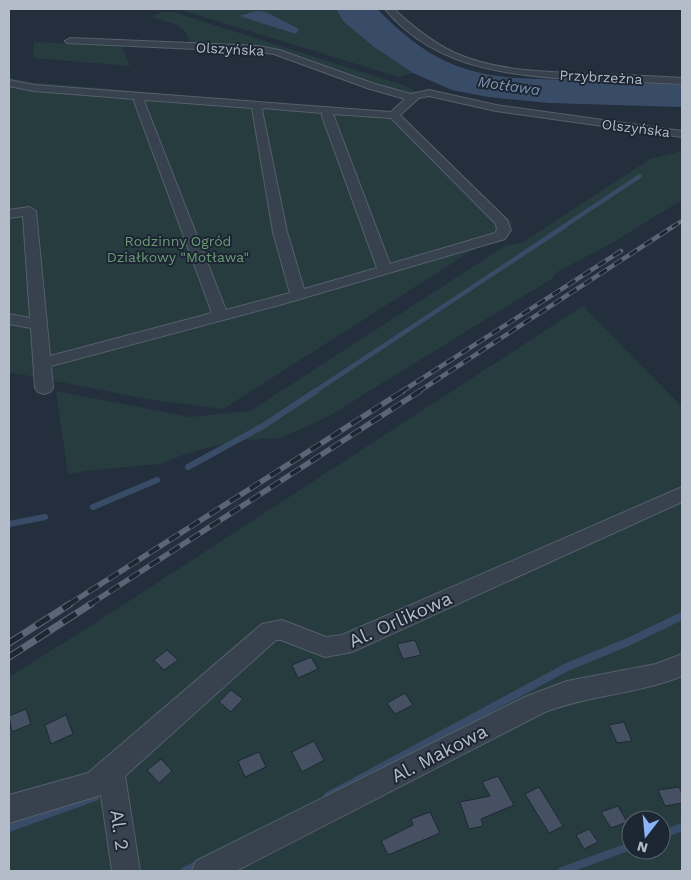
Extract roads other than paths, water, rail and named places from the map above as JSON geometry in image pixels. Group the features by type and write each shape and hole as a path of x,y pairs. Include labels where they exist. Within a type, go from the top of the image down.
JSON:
{"street":[{"name":"Przybrzeżna","path":"389,9 400,21 443,51 468,62 490,68 520,73 682,80"},
{"name":"Olszyńska","path":"70,41 268,51 295,58 371,86 413,98"},
{"path":"9,83 34,88 395,114 502,223 504,230 500,236 484,242 42,364"},
{"name":"Olszyńska","path":"395,114 416,95 429,93 496,108 682,134"},
{"path":"262,104 256,109 280,232 298,294"},
{"path":"329,109 327,116 385,270"},
{"path":"9,214 30,211 44,388"},
{"path":"9,319 38,324"},
{"name":"Al. Orlikowa","path":"112,780 270,631 282,630 325,647 344,645 682,494"},
{"name":"Al. Makowa","path":"206,871 536,704 567,692 657,675 682,665"},
{"name":"Al. 2","path":"112,780 126,871"}],"lane":[{"path":"143,96 139,101 221,316"},
{"path":"9,809 112,780"}],"water":[{"name":"Motława","path":"336,9 377,9 408,38 439,58 456,66 516,78 682,85 682,107 550,103 488,97 452,90 413,73 374,47 344,22"},
{"path":"257,11 266,12 299,29 296,34 239,16"}],"waterway":[{"path":"563,227 640,176"},
{"path":"314,392 565,226"},
{"path":"188,467 263,426 316,391"},
{"path":"93,507 157,480"},
{"path":"9,524 45,517"},
{"path":"328,796 567,667 628,642 682,616"},
{"path":"9,828 95,797"},
{"path":"671,831 682,827"},
{"path":"562,871 621,850"},
{"path":"185,871 200,863"}],"railway":[{"path":"672,227 682,221"},
{"path":"418,392 674,226"},
{"path":"401,392 621,251"},
{"path":"68,605 403,391"},
{"path":"89,605 420,391"},
{"path":"9,643 70,604"},
{"path":"9,657 91,604"}],"park label":[{"name":"Rodzinny Ogród Działkowy \"Motława\"","path":"178,250"}]}
